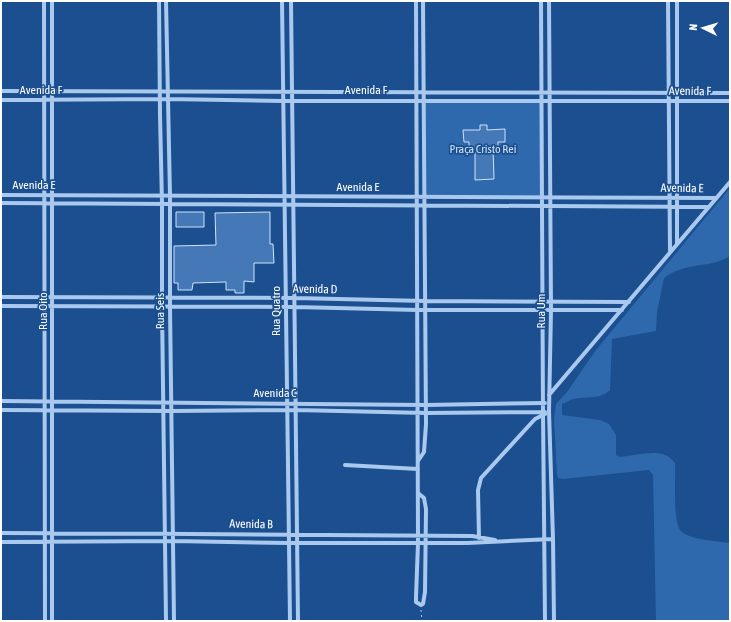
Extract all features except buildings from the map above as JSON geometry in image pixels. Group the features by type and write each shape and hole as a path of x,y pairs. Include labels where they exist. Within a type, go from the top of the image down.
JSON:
{"street":[{"name":"Rua Oito","path":"44,1 45,621"},
{"name":"Rua Oito","path":"52,1 52,621"},
{"name":"Rua Seis","path":"159,1 166,621"},
{"name":"Rua Seis","path":"166,1 170,196 174,621"},
{"name":"Rua Quatro","path":"282,1 290,621"},
{"name":"Rua Quatro","path":"291,1 298,621"},
{"path":"416,1 418,300 418,310 418,405 418,412 418,461 418,469 418,493 418,543 416,602 421,605 423,604 425,592 426,535 425,502 422,496 418,493"},
{"path":"418,461 422,456 425,447 426,413 423,1"},
{"name":"Rua Um","path":"541,1 545,621"},
{"name":"Rua Um","path":"548,1 551,301 549,413 554,539 554,621"},
{"path":"668,1 670,252"},
{"path":"677,1 677,243"},
{"path":"282,15 291,15"},
{"name":"Avenida F","path":"1,91 730,94"},
{"name":"Avenida F","path":"1,100 168,99 283,101 424,100 730,102"},
{"path":"543,397 549,395 730,182"},
{"name":"Avenida E","path":"1,195 716,198"},
{"path":"483,197 483,205"},
{"path":"580,198 580,206"},
{"name":"Avenida E","path":"1,203 709,207"},
{"name":"Avenida D","path":"1,297 295,298 425,301 629,302"},
{"name":"Avenida D","path":"1,306 295,307 418,310 622,310"},
{"name":"Avenida C","path":"1,401 418,405 549,403"},
{"path":"248,403 249,411"},
{"name":"Avenida C","path":"1,410 171,412 296,410 426,413 549,413"},
{"path":"479,542 478,490 481,478 535,419 543,413"},
{"path":"345,465 418,469"},
{"name":"Avenida B","path":"1,533 426,535 479,537 499,541"},
{"path":"245,542 246,534"},
{"name":"Avenida B","path":"1,542 173,541 426,543 554,539"}],"path":[{"path":"421,605 422,621"}],"green space":[{"name":"Praça Cristo Rei","path":"424,100 542,101 542,197 424,197"},
{"path":"730,188 730,256 714,263 681,269 664,278 657,312 656,331 612,339 610,390 602,395 573,399 562,404 562,415 600,420 609,424 616,435 616,455 620,457 655,453 669,457 675,463 675,500 679,528 686,535 692,537 730,543 730,621 656,621 653,475 649,470 563,479 558,478 554,420 556,404 567,392 596,350"}]}
